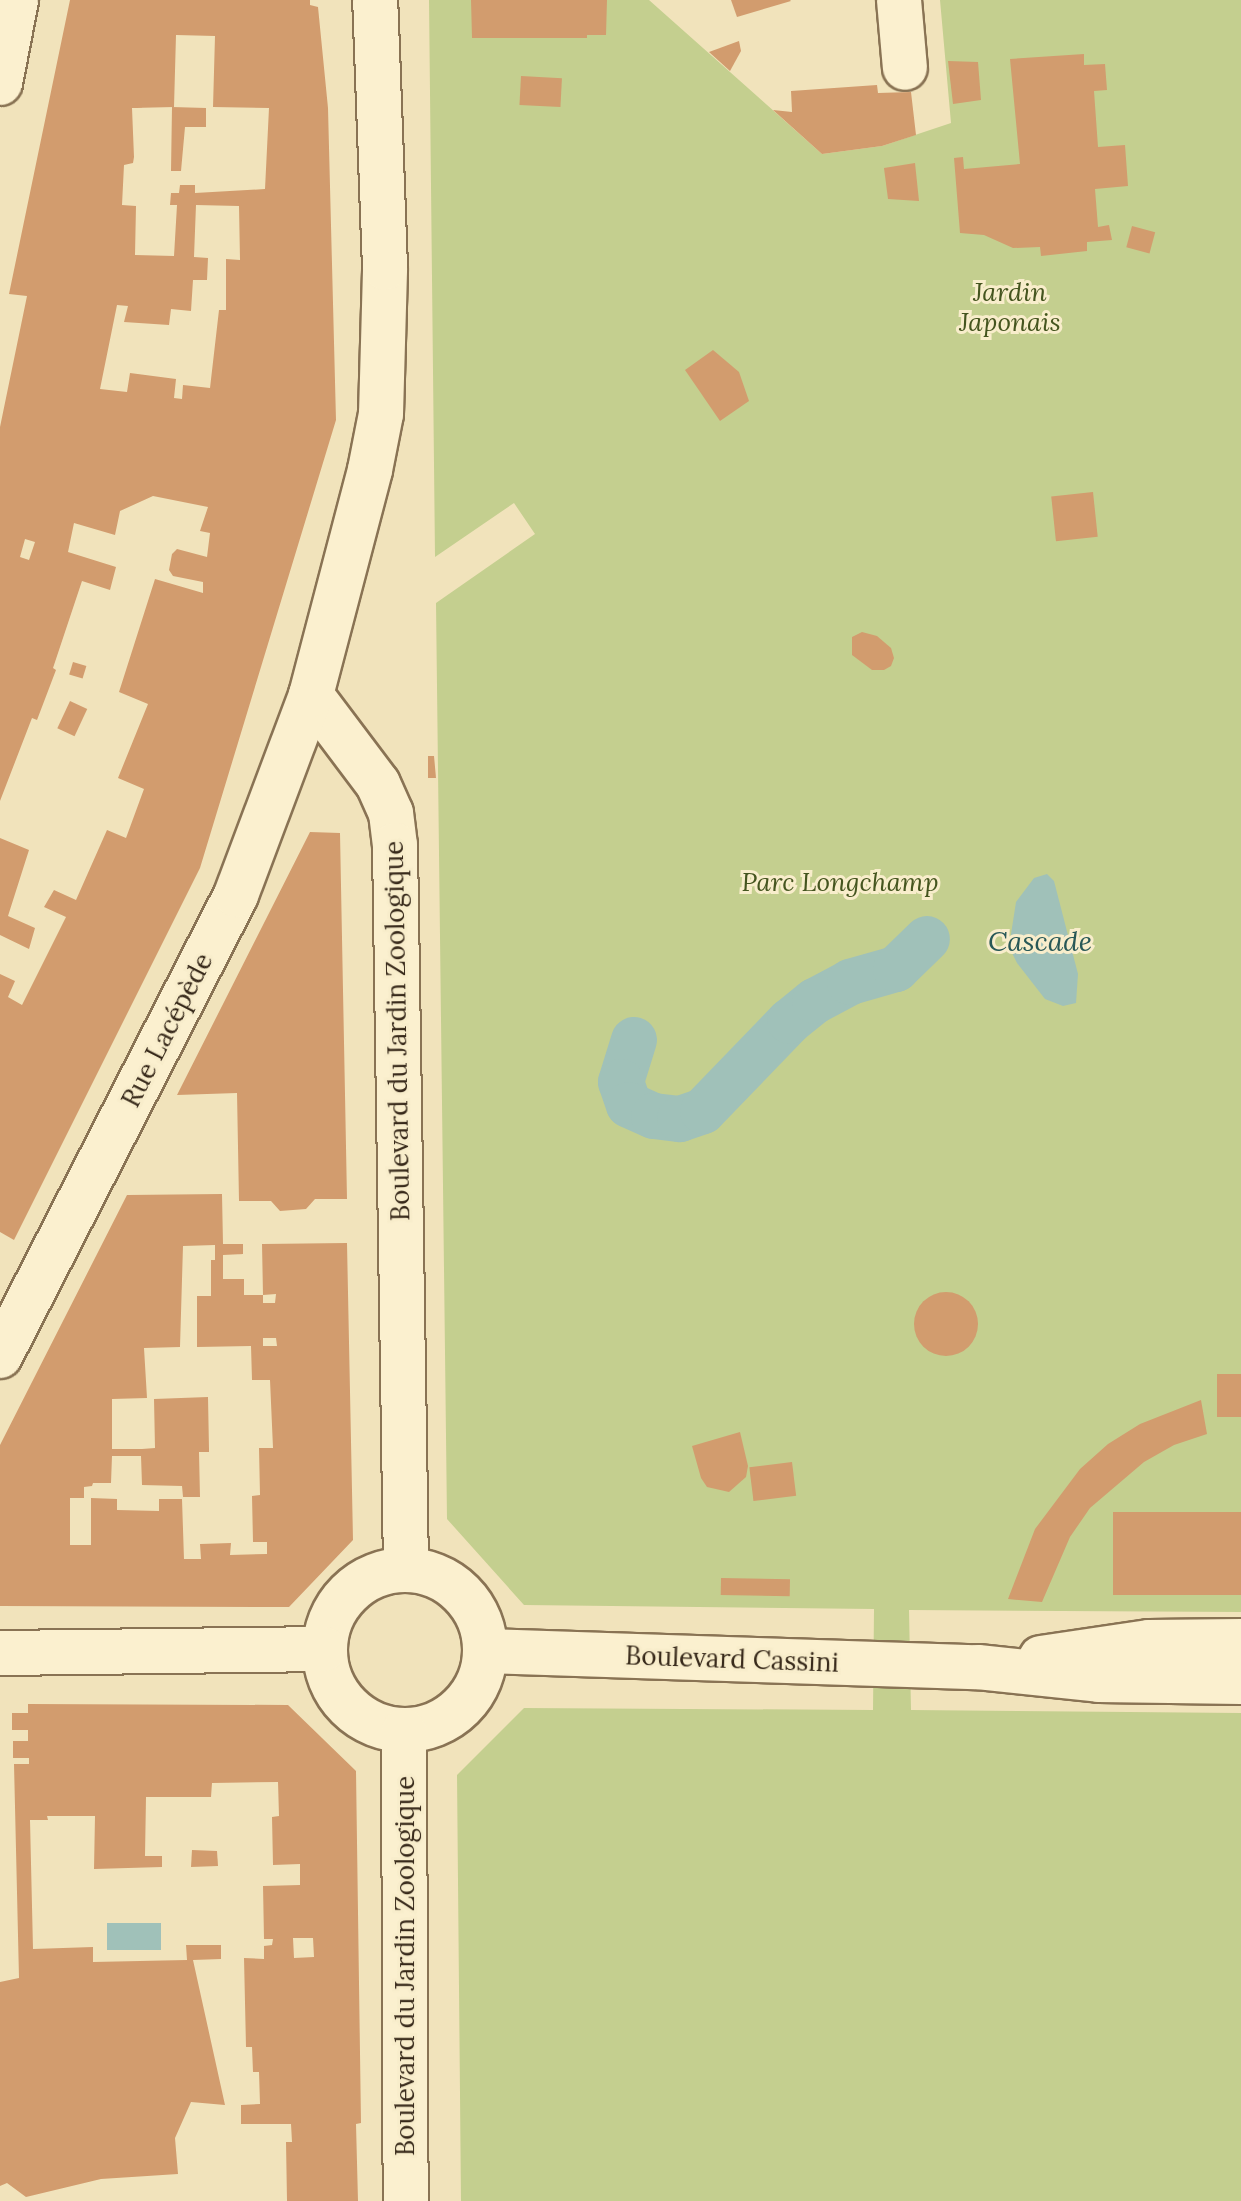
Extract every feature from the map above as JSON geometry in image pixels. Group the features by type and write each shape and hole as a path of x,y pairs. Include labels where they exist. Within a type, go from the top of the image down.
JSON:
{"street":[{"path":"0,83 16,0"},
{"path":"311,695 370,470 381,414 385,268 375,0"},
{"path":"899,0 905,68"},
{"name":"Rue Lacépède","path":"0,1356 236,895 311,695"},
{"name":"Boulevard du Jardin Zoologique","path":"311,695 378,784 391,813 395,845 406,1569"},
{"path":"406,1569 431,1573 454,1585 471,1603 483,1625 486,1651 482,1676 470,1698 453,1716 430,1727 404,1731 380,1727 357,1715 339,1697 328,1674 324,1649 328,1624 340,1602 358,1584 381,1573 406,1569"},
{"name":"Boulevard Cassini","path":"978,1667 1149,1642 1241,1641"},
{"path":"0,1653 324,1649"},
{"name":"Boulevard Cassini","path":"486,1651 978,1667 1099,1680 1241,1682"},
{"name":"Boulevard du Jardin Zoologique","path":"404,1731 406,2201"}],"green space":[{"name":"Parc Longchamp","path":"429,0 649,0 822,154 882,146 951,123 940,0 1241,0 1241,1612 909,1610 911,1710 1241,1713 1241,2201 461,2201 457,1775 524,1708 873,1710 874,1609 524,1605 447,1519 436,603 535,534 514,503 435,557"}],"water":[{"name":"Cascade","path":"1047,874 1054,881 1078,974 1076,1003 1063,1006 1045,999 1017,963 1009,947 1016,902 1034,878"},
{"path":"107,1923 161,1923 161,1950 107,1950"}],"building":[{"path":"70,0 310,0 310,5 318,7 328,108 336,420 200,868 14,1240 0,1232 0,974 15,981 8,997 22,1005 66,917 44,907 54,890 76,900 107,830 126,838 144,789 118,778 148,704 119,692 155,579 203,593 203,582 173,576 169,570 172,554 177,549 207,557 210,533 200,531 208,507 153,496 120,511 115,535 74,523 68,552 116,567 110,590 82,581 53,668 56,670 37,720 32,718 0,801 0,427 27,296 9,294","holes":["176,35 215,36 213,107 269,108 265,189 195,193 195,185 180,185 179,193 171,193 170,205 177,205 174,256 135,255 136,206 122,205 124,165 133,163 134,157 132,108 174,107","196,205 239,206 240,260 226,259 226,310 219,310 210,388 183,385 182,399 174,398 176,379 130,373 127,392 100,389 117,305 128,306 124,322 169,325 171,309 191,311 193,280 207,280 208,258 194,257","25,539 35,542 29,560 20,557"]},
{"path":"471,0 607,0 606,35 587,35 587,38 472,38"},
{"path":"731,0 790,0 791,1 737,17"},
{"path":"739,41 741,51 730,71 709,52"},
{"path":"1084,54 1084,65 1105,64 1107,90 1094,91 1098,147 1125,145 1128,186 1095,189 1098,227 1109,225 1112,240 1087,242 1087,251 1041,256 1040,247 1013,248 984,235 960,233 954,158 963,157 964,169 1020,164 1010,59"},
{"path":"948,61 978,62 981,100 953,104"},
{"path":"521,76 562,78 560,107 519,105"},
{"path":"877,85 878,93 911,92 916,135 882,146 822,154 773,110 792,112 791,91"},
{"path":"172,107 206,108 206,127 185,127 181,171 171,171"},
{"path":"915,163 919,201 888,199 884,168"},
{"path":"1132,226 1155,232 1149,253 1126,247"},
{"path":"713,350 739,372 749,401 720,421 685,370"},
{"path":"1093,492 1098,537 1056,541 1051,496"},
{"path":"862,632 877,636 891,648 894,658 891,666 884,670 872,670 852,655 852,637"},
{"path":"73,662 86,666 83,679 69,674"},
{"path":"70,701 87,709 75,736 57,728"},
{"path":"428,756 434,756 436,778 428,778"},
{"path":"310,832 340,833 347,1199 315,1199 306,1209 280,1211 271,1201 239,1201 237,1093 177,1095"},
{"path":"0,838 29,850 8,916 35,928 29,949 0,935"},
{"path":"222,1194 223,1244 243,1244 243,1254 223,1255 223,1279 244,1279 244,1295 263,1295 262,1244 347,1243 353,1540 289,1607 0,1606 0,1445 127,1195","holes":["215,1245 215,1260 211,1260 211,1296 197,1296 197,1347 251,1346 252,1380 270,1380 273,1448 259,1448 260,1495 252,1496 253,1542 267,1542 267,1554 230,1555 231,1543 200,1544 201,1559 184,1559 182,1499 159,1499 159,1511 117,1510 117,1499 91,1498 91,1545 70,1545 70,1498 84,1498 84,1487 93,1483 111,1483 112,1456 141,1456 142,1485 182,1486 183,1497 200,1497 199,1452 209,1452 208,1397 154,1399 155,1448 142,1449 112,1449 112,1399 147,1398 144,1348 180,1347 183,1246","276,1294 275,1303 263,1303 263,1295","263,1338 276,1338 277,1346 263,1346"]},
{"path":"940,1292 952,1292 969,1301 976,1312 976,1336 969,1347 952,1356 940,1356 928,1351 919,1342 914,1330 914,1318 919,1306 928,1297"},
{"path":"1217,1374 1241,1374 1241,1417 1217,1417"},
{"path":"1201,1400 1207,1434 1174,1445 1144,1462 1090,1508 1070,1537 1042,1602 1008,1599 1035,1529 1080,1469 1108,1444 1140,1424"},
{"path":"740,1432 748,1466 746,1477 729,1492 707,1487 701,1478 692,1446"},
{"path":"792,1462 796,1496 753,1501 749,1467"},
{"path":"1113,1512 1241,1512 1241,1595 1113,1595"},
{"path":"721,1578 790,1579 790,1596 721,1595"},
{"path":"28,1704 288,1705 356,1771 361,2123 356,2124 358,2201 287,2201 286,2142 292,2142 291,2124 241,2124 241,2105 260,2104 259,2072 253,2072 252,2047 246,2047 244,1958 264,1959 264,1946 272,1945 273,1939 264,1939 263,1886 300,1885 300,1864 273,1865 272,1817 279,1816 278,1782 212,1783 211,1797 146,1797 145,1856 162,1856 162,1867 94,1869 95,1816 47,1816 48,1820 30,1820 33,1949 93,1947 93,1962 187,1960 186,1945 221,1945 221,1959 193,1960 225,2105 191,2102 175,2138 178,2174 101,2179 26,2197 7,2183 0,2186 0,1982 19,1978 14,1764 29,1764 29,1758 13,1758 13,1741 28,1741 28,1730 12,1730 12,1713 28,1713","holes":["293,1938 313,1938 314,1957 294,1958"]},
{"path":"192,1850 217,1851 218,1866 191,1867"}],"waterway":[{"path":"634,1040 621,1082 629,1105 654,1116 680,1119 703,1111 790,1021 815,1001 850,982 896,969 927,939"}],"park label":[{"name":"Jardin Japonais","path":"1010,307"}]}
